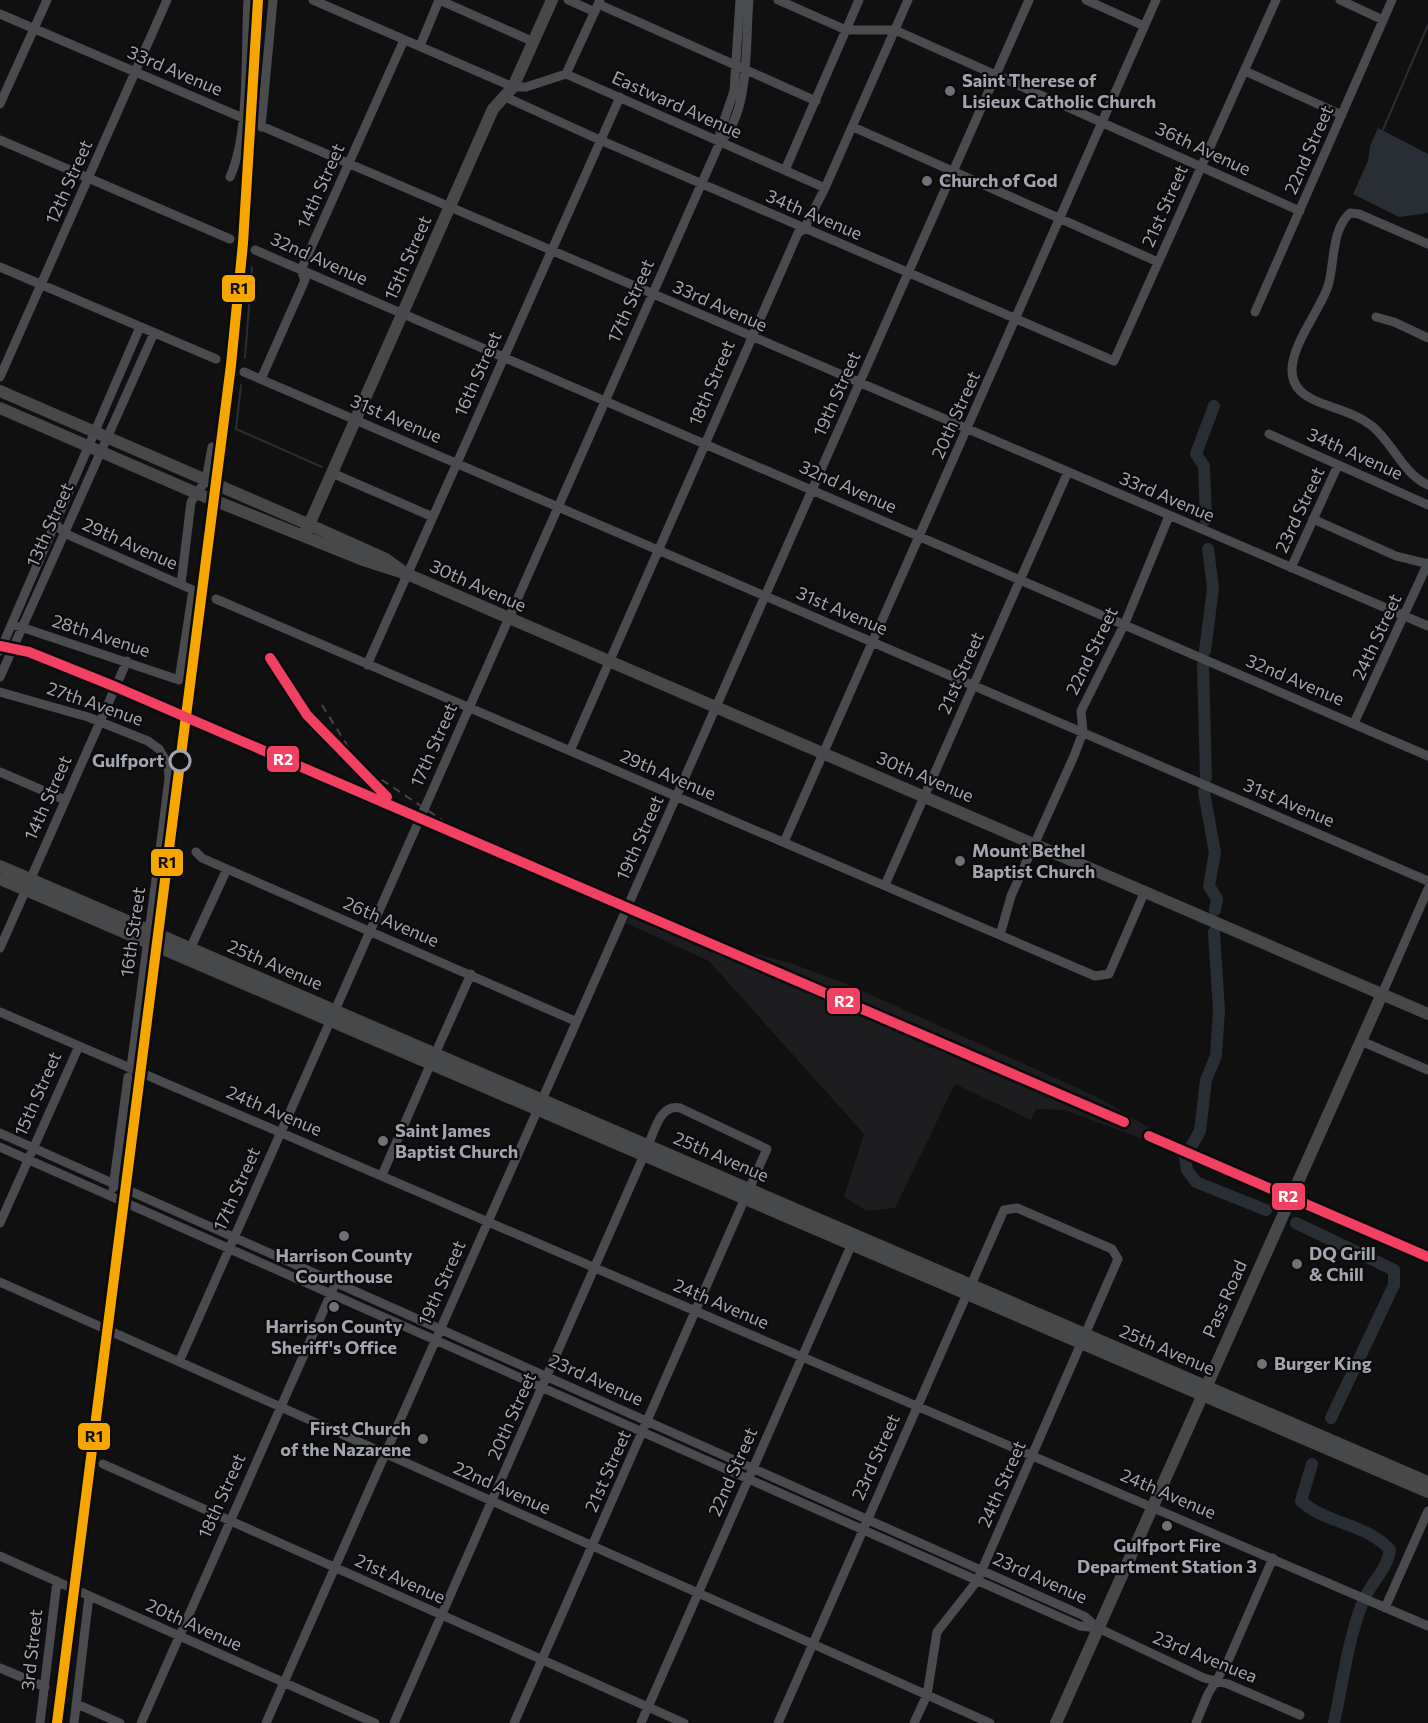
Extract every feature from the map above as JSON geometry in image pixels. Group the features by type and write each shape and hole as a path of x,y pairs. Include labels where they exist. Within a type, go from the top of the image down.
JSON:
{"main road":[{"name":"15th Street","path":"307,530 493,109 513,87 552,0"},
{"name":"30th Avenue","path":"0,391 206,480 307,530"},
{"name":"30th Avenue","path":"0,408 196,493 307,530 386,560 407,574 508,619 1428,1014"},
{"name":"25th Avenue","path":"0,866 28,885 969,1289 1428,1492"},
{"name":"25th Avenue","path":"0,879 28,885"},
{"name":"25th Avenue","path":"149,937 190,949 333,1015"},
{"name":"Pass Road","path":"1056,1723 1382,994"},
{"name":"25th Avenue","path":"1204,1391 1428,1482"}],"street":[{"path":"0,104 47,0"},
{"name":"12th Street","path":"0,377 167,0"},
{"path":"230,177 236,164 242,118 248,0"},
{"path":"261,127 273,0"},
{"path":"314,0 513,87 526,87 566,74 598,5"},
{"path":"420,46 439,0 534,42"},
{"path":"568,0 598,5 816,101"},
{"path":"739,66 740,0"},
{"path":"739,66 749,0"},
{"path":"778,0 846,30 895,30"},
{"path":"785,170 859,0"},
{"name":"18th Street","path":"570,751 750,338 798,233 804,229 825,188 908,0"},
{"name":"19th Street","path":"266,1723 1029,0"},
{"path":"1086,0 1144,26"},
{"name":"20th Street","path":"784,842 1156,0"},
{"name":"21st Street","path":"1114,361 1276,0"},
{"path":"1340,0 1383,20"},
{"name":"22nd Street","path":"1255,312 1392,0"},
{"name":"33rd Avenue","path":"0,14 1067,474 1428,626"},
{"name":"36th Avenue","path":"895,30 1300,211"},
{"name":"14th Street","path":"261,379 305,280 301,270 404,40"},
{"name":"17th Street","path":"179,1362 556,507 720,142 728,135 741,103 739,66"},
{"path":"1245,71 1342,115"},
{"name":"Eastward Avenue","path":"566,74 825,188"},
{"name":"34th Avenue","path":"503,96 600,141 1114,361"},
{"name":"16th Street","path":"367,665 620,98"},
{"path":"853,127 1158,262"},
{"path":"0,140 230,239"},
{"path":"1428,243 1359,214 1350,213 1345,218 1337,240 1323,298 1293,353 1292,376 1298,388 1309,398 1348,412 1374,427 1414,477 1428,485"},
{"name":"32nd Avenue","path":"255,249 920,537 1125,623 1428,756"},
{"path":"0,267 216,359"},
{"path":"1376,317 1394,322 1428,338"},
{"name":"13th Street","path":"0,677 17,626 57,524 140,327"},
{"name":"13th Street","path":"0,651 17,626 64,533 154,333"},
{"name":"31st Avenue","path":"244,372 1428,881"},
{"path":"117,381 130,387"},
{"name":"34th Avenue","path":"1269,434 1428,505"},
{"path":"181,584 191,502 206,480 212,447"},
{"name":"23rd Street","path":"1291,568 1338,465"},
{"path":"332,473 433,517"},
{"name":"21st Street","path":"885,885 1067,474"},
{"name":"22nd Street","path":"1000,935 1011,896 1083,732 1081,711 1125,623 1169,516"},
{"path":"1314,519 1396,556 1428,564"},
{"name":"29th Avenue","path":"57,524 64,533 193,590 179,680"},
{"name":"24th Street","path":"1354,723 1428,564"},
{"name":"29th Avenue","path":"216,599 1095,976 1109,974 1145,891"},
{"name":"28th Avenue","path":"17,626 179,680"},
{"path":"998,631 1008,636"},
{"name":"14th Street","path":"0,948 127,662"},
{"name":"27th Avenue","path":"0,692 100,721 155,744 168,764"},
{"name":"16th Street","path":"130,1067 169,778 168,764"},
{"path":"0,772 65,800"},
{"name":"26th Avenue","path":"196,852 202,858 575,1021"},
{"path":"190,949 227,869"},
{"name":"Pass Road","path":"1382,994 1428,889"},
{"path":"382,1176 471,974"},
{"name":"24th Avenue","path":"0,1012 916,1407 1152,1505 1428,1626"},
{"path":"1361,1041 1428,1070"},
{"name":"15th Street","path":"0,1223 79,1046"},
{"path":"112,1196 128,1077"},
{"name":"20th Street","path":"394,1723 663,1112 669,1108 680,1108"},
{"name":"21st Street","path":"514,1723 768,1149 680,1108"},
{"name":"23rd Avenue","path":"0,1133 982,1570 1084,1616 1098,1628"},
{"name":"23rd Avenue","path":"0,1147 977,1581 1080,1626 1098,1628"},
{"name":"23rd Street","path":"778,1723 1004,1210 1009,1207 1017,1208 1117,1254"},
{"name":"22nd Street","path":"641,1723 854,1240"},
{"name":"24th Street","path":"914,1723 927,1695 937,1632 977,1581 1118,1259 1117,1254"},
{"name":"22nd Avenue","path":"0,1282 990,1723"},
{"name":"18th Street","path":"141,1723 228,1521 336,1283"},
{"name":"21st Avenue","path":"103,1464 684,1723"},
{"path":"1382,1606 1428,1511"},
{"name":"20th Avenue","path":"0,1556 375,1723"},
{"path":"1196,1723 1215,1681 1228,1661 1273,1558"},
{"name":"3rd Street","path":"40,1723 57,1581"},
{"path":"74,1723 89,1596"},
{"name":"23rd Avenuea","path":"1098,1628 1215,1681 1228,1684 1300,1715"},
{"path":"0,1668 45,1687"},
{"path":"77,1704 120,1723"}],"shaded area":[{"path":"1378,128 1428,154 1428,213 1399,217 1353,194 1368,161 1370,146"},
{"path":"636,902 724,945 790,963 847,984 1095,1096 1160,1134 1156,1144 1065,1110 1036,1109 1031,1120 955,1084 895,1208 867,1211 844,1197 864,1134 709,961 626,923"}],"waterway":[{"path":"1382,132 1428,25"},
{"path":"245,358 252,267"},
{"path":"241,385 236,429 322,467"},
{"path":"1206,520 1204,466 1196,454 1214,406"},
{"path":"1205,651 1213,588 1208,549"},
{"path":"1203,665 1206,778"},
{"path":"1204,792 1215,853 1209,886 1217,899 1215,910"},
{"path":"1214,932 1219,1010 1216,1056 1206,1080 1200,1131 1185,1158 1187,1170 1196,1182 1266,1210"},
{"path":"1296,1223 1394,1270 1394,1285 1331,1418"},
{"path":"1312,1464 1301,1501 1322,1515 1359,1529 1381,1541 1390,1550 1385,1564 1365,1597 1357,1619 1334,1723"}],"railway":[{"path":"0,646 29,652 116,687 1124,1122"},
{"path":"270,658 307,715 379,791 390,799"},
{"path":"322,705 353,755"},
{"path":"370,772 445,822"},
{"path":"1149,1136 1428,1257"}],"transit line":[{"name":"R1","path":"57,1723 231,365 243,243 258,0"},
{"name":"R2","path":"0,646 29,652 116,687 1124,1122"},
{"name":"R2","path":"270,658 307,715 387,797"},
{"name":"R2","path":"1149,1136 1428,1257"}],"place":[{"name":"Saint Therese of Lisieux Catholic Church","path":"950,91"},
{"name":"Church of God","path":"927,181"},
{"name":"Gulfport","path":"180,761"},
{"name":"Mount Bethel Baptist Church","path":"960,861"},
{"name":"Saint James Baptist Church","path":"383,1141"},
{"name":"Harrison County Courthouse","path":"344,1236"},
{"name":"DQ Grill & Chill","path":"1297,1264"},
{"name":"Harrison County Sheriff's Office","path":"334,1307"},
{"name":"Burger King","path":"1262,1364"},
{"name":"First Church of the Nazarene","path":"423,1439"},
{"name":"Gulfport Fire Department Station 3","path":"1167,1526"}]}
